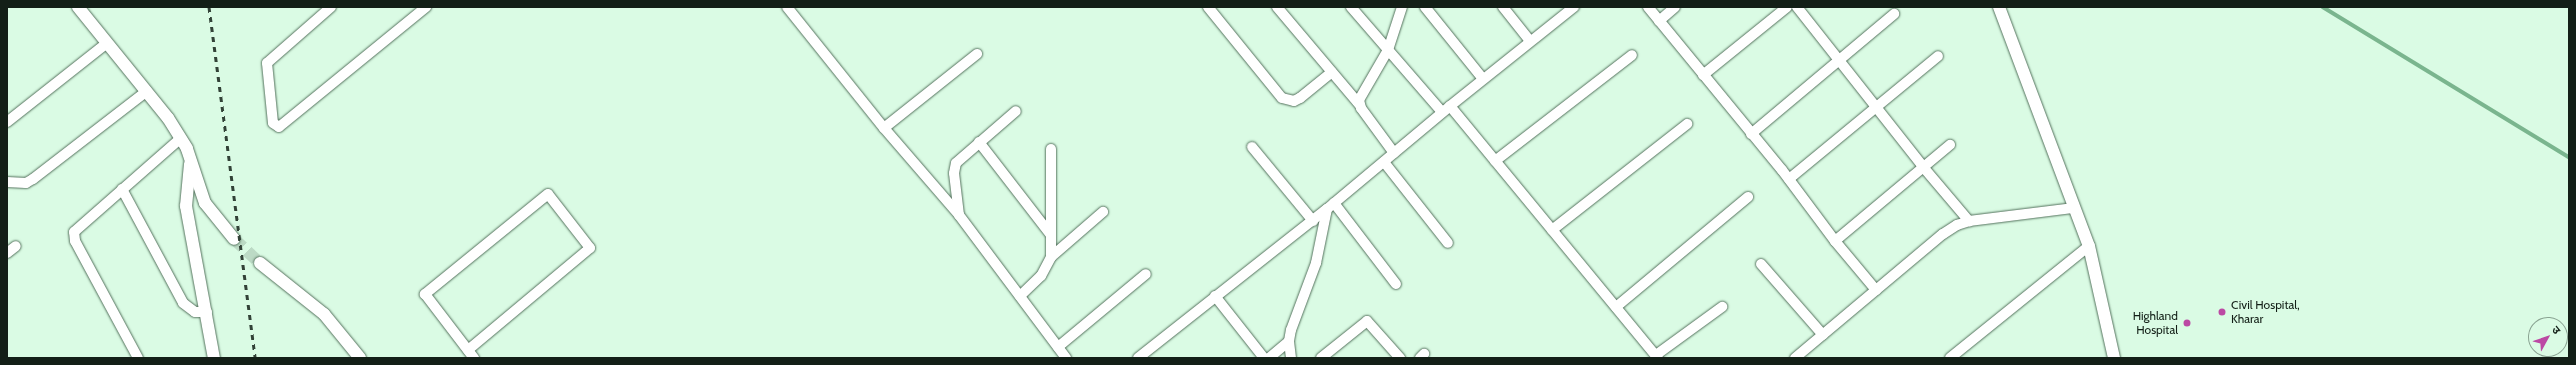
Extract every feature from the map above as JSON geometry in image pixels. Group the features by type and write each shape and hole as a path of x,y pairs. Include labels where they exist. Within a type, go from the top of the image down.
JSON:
{"street":[{"path":"78,7 146,91 181,138 205,203 234,239"},
{"path":"331,7 267,63 273,123 279,127 426,7"},
{"path":"787,7 884,128 959,215 1066,358"},
{"path":"1208,7 1282,98 1294,102 1332,72"},
{"path":"1277,7 1359,104 1394,153"},
{"path":"1351,7 1442,112"},
{"path":"1359,104 1360,96 1388,50 1402,7"},
{"path":"1425,7 1483,78"},
{"path":"1503,7 1530,41"},
{"path":"1138,358 1215,296 1313,221 1483,78 1574,7"},
{"path":"1648,7 1789,179 1835,241 1876,290"},
{"path":"1659,20 1675,7"},
{"path":"1703,75 1788,7"},
{"path":"1797,7 1841,60 1924,168 1969,221"},
{"path":"1999,7 2089,246 2110,356"},
{"path":"1751,134 1894,14"},
{"path":"7,122 108,43"},
{"path":"884,128 977,54"},
{"path":"1495,161 1632,55"},
{"path":"1789,179 1938,56"},
{"path":"7,182 26,183 33,179 146,91"},
{"path":"1450,106 1657,357 1722,307"},
{"path":"959,215 954,173 956,163 1016,111"},
{"path":"1552,230 1687,124"},
{"path":"138,358 74,237 76,228 181,138"},
{"path":"979,142 1050,234"},
{"path":"1835,241 1950,145"},
{"path":"1252,147 1313,221"},
{"path":"1051,149 1051,257"},
{"path":"190,160 186,206 207,312 214,358"},
{"path":"1384,162 1448,243"},
{"path":"122,190 183,303 195,312 207,312"},
{"path":"548,194 590,248 471,354 425,294 548,194"},
{"path":"1616,307 1748,197"},
{"path":"1331,206 1396,284"},
{"path":"1291,358 1289,341 1316,263 1331,206"},
{"path":"1795,358 1943,234 1969,221 2074,208"},
{"path":"1020,296 1041,276 1051,257 1103,212"},
{"path":"7,253 16,246"},
{"path":"1950,358 2089,246"},
{"path":"260,263 324,314 360,358"},
{"path":"1761,264 1823,335"},
{"path":"1058,347 1146,274"},
{"path":"1215,296 1264,358"},
{"path":"1321,358 1367,321 1400,358"},
{"path":"1268,358 1289,341"}],"waterway":[{"path":"2323,7 2569,157"}],"tunnel":[{"path":"234,239 260,263"}],"railway":[{"path":"209,7 255,358"}],"place":[{"name":"Civil Hospital, Kharar","path":"2222,312"},
{"name":"Highland Hospital","path":"2187,323"}]}
